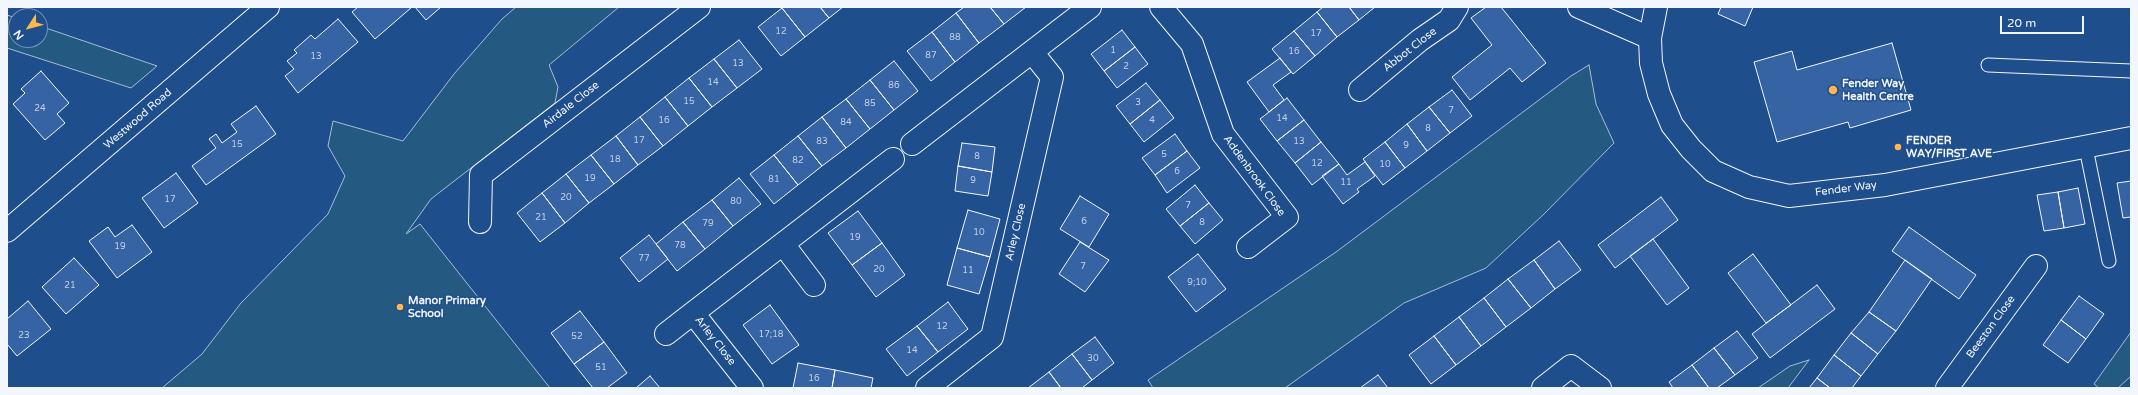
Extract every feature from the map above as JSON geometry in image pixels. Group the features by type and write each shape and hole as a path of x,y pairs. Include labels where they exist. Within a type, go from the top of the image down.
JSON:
{"street":[{"name":"Westwood Road","path":"7,231 268,7"},
{"name":"Airdale Close","path":"480,222 481,175 699,7"},
{"path":"912,144 1090,7"},
{"name":"Addenbrook Close","path":"1161,7 1192,44 1223,134 1287,217 1248,247"},
{"name":"Abbot Close","path":"1360,90 1420,40 1449,20 1457,7"},
{"path":"1579,7 1650,38"},
{"name":"Fender Way","path":"1656,7 1650,38 1651,63 1659,94 1672,125 1691,149 1713,171 1749,187 1789,196 1885,185 2086,148 2131,138"},
{"name":"Arley Close","path":"927,388 992,337 1052,77 1032,52"},
{"name":"Arley Close","path":"666,334 893,159"},
{"path":"783,244 814,285"},
{"name":"Beeston Close","path":"1946,388 2036,266"},
{"name":"Arley Close","path":"693,313 752,388"},
{"path":"1543,388 1572,366 1600,388"}],"lane":[{"path":"1988,65 2131,71"},
{"path":"2086,148 2109,261"}],"shaded area":[{"path":"516,7 619,7 549,65 558,87 555,103 431,199 406,234 420,224 550,388 162,388 202,354 241,303 328,214 345,176 328,146 333,121 403,141 454,74 502,19"},
{"path":"7,15 8,48 48,48 48,29 157,66 131,88 7,48"},
{"path":"1589,65 1596,104 1614,143 1544,214 1486,268 1404,303 1285,388 1153,388 1148,380 1336,252 1571,76"},
{"path":"2131,332 2131,376 2118,388 2099,388 2094,384"},
{"path":"1809,360 1788,388 1758,388 1790,366"}],"building":[{"path":"358,7 412,7 375,39 352,12"},
{"path":"415,7 441,7 426,20"},
{"path":"820,7 829,18 805,37 782,8"},
{"path":"820,7 843,7 829,18"},
{"path":"964,7 990,7 1004,24 979,43 956,13"},
{"path":"990,7 1026,7 1004,24"},
{"path":"1323,7 1349,7 1359,20 1337,37 1317,12"},
{"path":"1349,7 1375,7 1359,20"},
{"path":"1486,7 1501,7 1546,63 1522,82 1510,68 1470,100 1452,77 1492,45 1471,18"},
{"path":"1721,7 1753,7 1745,26 1718,14"},
{"path":"782,8 805,37 781,56 758,27"},
{"path":"1317,12 1337,37 1315,56 1294,31"},
{"path":"956,13 979,43 955,62 932,32"},
{"path":"338,19 358,42 298,93 285,76 294,69 287,61 297,53 294,50 311,35 315,39"},
{"path":"1122,30 1135,47 1104,71 1091,54"},
{"path":"1294,31 1315,56 1293,74 1272,49"},
{"path":"932,32 955,62 931,81 907,51"},
{"path":"739,40 762,69 737,88 714,59"},
{"name":"Fender Way Health Centre","path":"1892,43 1911,110 1850,128 1848,122 1777,142 1754,62 1792,51 1797,70"},
{"path":"1135,47 1148,64 1117,88 1104,71"},
{"path":"1280,58 1291,72 1273,85 1284,100 1269,112 1247,82"},
{"path":"714,59 737,88 712,107 689,78"},
{"path":"894,61 918,91 894,110 870,80"},
{"path":"41,71 69,103 57,114 65,123 45,140 13,104 25,93 21,89"},
{"path":"689,78 712,107 688,126 665,97"},
{"path":"870,80 894,110 870,129 846,99"},
{"path":"1146,83 1160,100 1130,124 1116,106"},
{"path":"1452,90 1472,116 1450,133 1429,107"},
{"path":"665,97 688,126 663,146 640,117"},
{"path":"1287,98 1304,120 1277,141 1260,119"},
{"path":"846,99 870,129 846,148 822,117"},
{"path":"1160,100 1174,118 1144,142 1130,124"},
{"path":"256,106 276,134 206,185 192,166 216,148 209,139 216,134 222,143 237,132 231,124"},
{"path":"1429,107 1450,133 1427,151 1407,124"},
{"path":"640,117 663,146 638,165 616,136"},
{"path":"822,117 846,148 822,166 798,136"},
{"path":"1304,120 1321,142 1295,163 1277,141"},
{"path":"1407,124 1427,151 1405,168 1385,142"},
{"path":"1175,134 1187,151 1155,175 1142,158"},
{"path":"616,136 638,165 614,184 591,155"},
{"path":"798,136 822,166 798,185 774,155"},
{"path":"1321,142 1339,164 1312,185 1295,163"},
{"path":"1385,142 1405,168 1383,185 1363,159"},
{"path":"962,143 995,147 992,172 958,166"},
{"path":"1187,151 1200,168 1167,193 1155,175"},
{"path":"591,155 614,184 589,203 566,174"},
{"path":"774,155 798,185 774,204 750,174"},
{"path":"1365,162 1375,176 1357,189 1359,192 1343,204 1322,176 1339,164 1347,175"},
{"path":"958,166 992,172 988,196 955,191"},
{"path":"176,173 198,203 164,228 142,198"},
{"path":"566,174 589,203 565,223 542,193"},
{"path":"739,178 761,204 733,226 712,200"},
{"path":"2131,181 2131,217 2123,218 2117,183"},
{"path":"1195,185 1209,203 1180,226 1166,209"},
{"path":"2078,188 2085,224 2064,228 2058,192"},
{"path":"2058,192 2064,228 2044,231 2037,195"},
{"path":"542,193 565,223 540,242 517,213"},
{"path":"1080,196 1109,214 1089,247 1060,229"},
{"path":"1661,197 1678,220 1615,268 1598,245"},
{"path":"712,200 733,226 705,249 683,222"},
{"path":"1209,203 1223,220 1195,244 1180,226"},
{"path":"968,210 1000,219 990,257 957,248"},
{"path":"858,211 882,243 852,265 828,233"},
{"path":"683,222 705,249 677,271 656,244"},
{"path":"132,225 152,252 117,278 89,241 108,227 115,237"},
{"path":"1909,227 1976,275 1959,299 1892,251"},
{"path":"649,235 668,259 639,282 620,258"},
{"path":"1653,239 1689,288 1667,305 1630,256"},
{"path":"1559,241 1581,270 1555,289 1534,260"},
{"path":"1080,242 1109,260 1085,292 1059,274"},
{"path":"882,243 905,275 876,297 852,265"},
{"path":"957,248 990,257 979,294 947,285"},
{"path":"1198,254 1226,289 1196,312 1168,277"},
{"path":"1753,254 1791,305 1766,323 1728,273"},
{"path":"74,258 99,285 66,314 42,287"},
{"path":"1534,260 1555,289 1531,308 1508,279"},
{"path":"1905,260 1932,279 1896,331 1869,312"},
{"path":"1508,279 1531,308 1506,327 1484,298"},
{"path":"1817,285 1835,309 1770,358 1752,334"},
{"path":"2079,296 2104,314 2086,339 2061,320"},
{"path":"1484,298 1506,327 1481,346 1459,317"},
{"path":"28,301 51,329 17,356 7,344 7,319"},
{"path":"948,302 968,329 938,352 917,326"},
{"path":"770,305 799,345 772,364 743,325"},
{"path":"580,311 604,342 574,364 551,333"},
{"path":"1869,312 1896,331 1878,354 1851,333"},
{"path":"1459,317 1481,346 1456,365 1434,336"},
{"path":"2061,320 2086,339 2068,363 2043,345"},
{"path":"917,326 938,352 907,376 886,349"},
{"path":"1737,331 1758,358 1735,375 1714,348"},
{"path":"1851,333 1878,354 1861,376 1834,355"},
{"path":"1434,336 1456,365 1431,384 1409,355"},
{"path":"1095,337 1114,363 1092,380 1072,354"},
{"path":"604,342 627,373 607,388 593,388 574,364"},
{"path":"1714,348 1735,375 1717,388 1709,388 1692,365"},
{"path":"1072,354 1092,380 1082,388 1061,388 1049,372"},
{"path":"1834,355 1861,376 1852,388 1830,388 1817,378"},
{"path":"798,363 835,370 832,388 793,388"},
{"path":"1692,365 1709,388 1673,388 1669,382"},
{"path":"835,370 873,378 871,388 832,388"},
{"path":"1049,372 1061,388 1028,388"},
{"path":"1378,375 1388,388 1360,388"},
{"path":"650,376 660,388 636,388"},
{"path":"1817,378 1830,388 1809,388"}],"place":[{"name":"Fender Way Health Centre","path":"1833,90"},
{"name":"FENDER WAY/FIRST AVE","path":"1898,147"},
{"name":"Manor Primary School","path":"400,307"}]}
